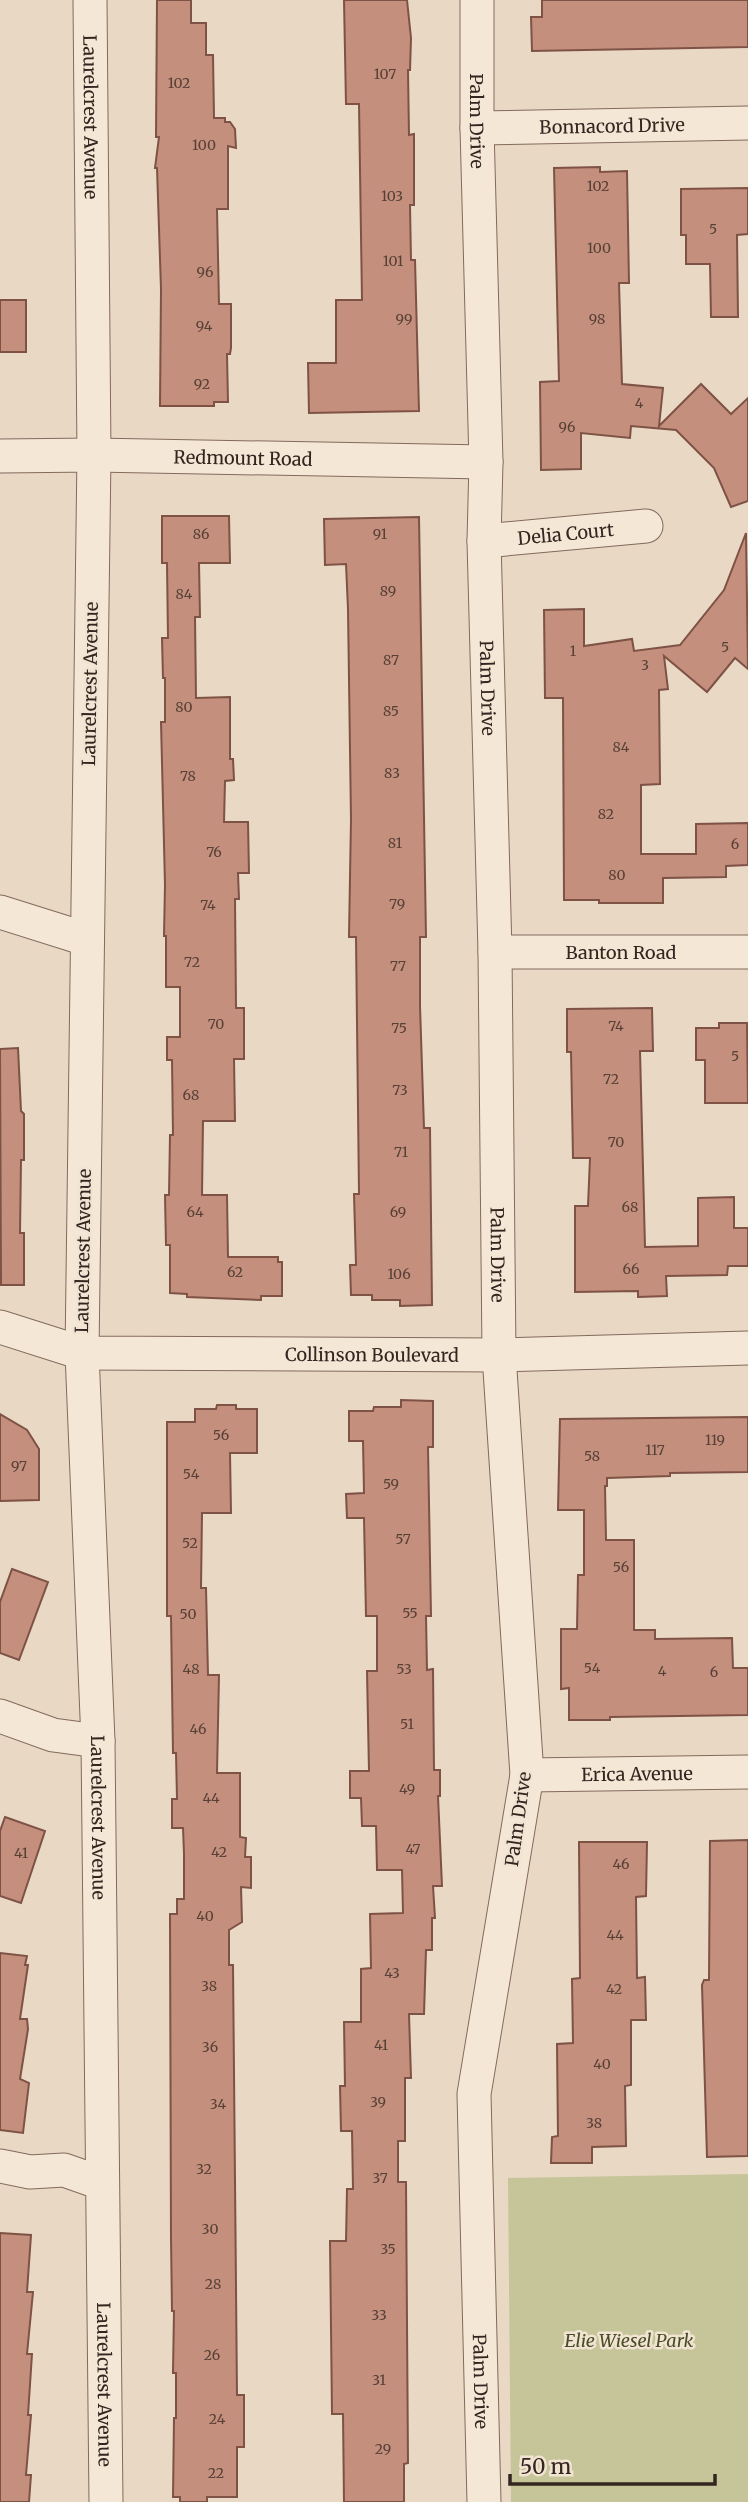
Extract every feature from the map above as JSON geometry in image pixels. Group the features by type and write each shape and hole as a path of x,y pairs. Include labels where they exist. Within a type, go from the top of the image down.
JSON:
{"street":[{"name":"Laurelcrest Avenue","path":"90,0 94,455 82,1353 98,1741 106,2502"},
{"name":"Palm Drive","path":"477,0 477,128 486,462 484,541 495,952 499,1355 527,1775 474,2094 484,2502"},
{"name":"Bonnacord Drive","path":"477,128 748,123"},
{"name":"Redmount Road","path":"0,456 94,455 486,462"},
{"name":"Delia Court","path":"484,541 646,526"},
{"path":"0,912 86,939"},
{"name":"Banton Road","path":"495,952 748,952"},
{"name":"Collinson Boulevard","path":"0,1327 82,1353 499,1355 748,1348"},
{"path":"0,1716 53,1735 98,1741"},
{"name":"Erica Avenue","path":"527,1775 748,1772"},
{"path":"0,2166 30,2172 64,2170 101,2183"}],"green space":[{"name":"Elie Wiesel Park","path":"748,2174 748,2502 511,2502 508,2178"}],"building":[{"path":"157,0 191,0 191,23 206,23 206,55 213,55 214,118 225,118 225,122 230,122 235,129 236,148 228,146 228,209 217,209 219,304 231,304 231,348 230,354 227,354 228,402 214,402 214,406 160,406 161,289 155,168 159,137 156,137"},
{"path":"344,0 407,0 411,38 408,70 409,135 414,134 414,205 410,205 411,260 415,260 419,411 309,413 308,363 336,363 336,300 362,300 359,104 346,104"},
{"path":"542,0 748,0 748,47 532,51 531,17 542,17"},
{"path":"600,167 600,172 627,171 629,283 619,283 622,384 663,388 659,426 701,384 731,414 748,398 748,501 731,507 714,468 676,430 631,426 630,438 581,433 581,469 541,470 540,382 559,381 554,168"},
{"path":"748,188 748,234 737,235 738,317 711,317 710,264 686,264 686,235 681,235 681,189"},
{"path":"0,300 26,300 26,352 0,352"},
{"path":"162,516 229,516 230,563 199,563 200,617 195,617 196,698 230,697 230,759 233,759 234,780 225,781 224,822 248,822 249,873 238,873 239,899 235,899 236,1008 244,1008 244,1059 234,1059 235,1121 203,1121 202,1195 227,1195 228,1257 278,1257 278,1262 282,1262 282,1296 261,1296 261,1300 187,1297 187,1294 170,1293 170,1245 166,1245 165,1195 169,1195 170,1135 173,1135 172,1060 167,1060 167,1037 180,1037 180,987 166,987 164,936 161,722 165,722 165,678 162,638 168,638 167,563 162,563"},
{"path":"419,517 426,937 420,937 420,1006 424,1128 430,1128 432,1305 400,1306 400,1300 372,1300 372,1295 351,1295 350,1265 356,1265 354,1194 359,1194 356,937 349,937 351,819 348,609 346,564 325,565 324,519"},
{"path":"746,533 748,669 735,658 707,692 664,656 668,689 659,690 660,784 641,785 641,854 696,854 696,824 748,823 748,865 726,866 726,877 663,878 663,903 564,900 563,698 545,698 544,610 584,609 584,646 632,639 634,651 680,645 724,590"},
{"path":"652,1008 653,1051 640,1051 645,1247 698,1246 698,1198 734,1197 734,1228 748,1228 748,1266 728,1266 727,1275 666,1276 667,1296 638,1297 638,1291 575,1292 575,1206 588,1206 590,1158 573,1158 571,1052 567,1052 567,1009"},
{"path":"719,1023 747,1023 748,1103 705,1103 705,1060 696,1060 696,1028 719,1028"},
{"path":"18,1048 21,1111 24,1114 20,1233 24,1233 24,1285 1,1285 0,1049"},
{"path":"401,1400 433,1401 433,1447 428,1447 431,1616 426,1616 427,1670 433,1669 434,1770 440,1770 438,1796 442,1886 433,1886 435,1918 432,1918 432,1950 426,1950 424,2014 409,2014 411,2078 405,2078 405,2141 398,2141 398,2182 406,2182 408,2463 404,2464 404,2502 344,2502 343,2414 332,2414 330,2241 346,2241 347,2189 353,2189 352,2131 341,2131 340,2086 345,2086 344,2022 361,2022 361,1969 371,1968 370,1914 403,1913 402,1870 377,1870 376,1826 362,1826 361,1798 350,1798 350,1771 369,1771 367,1671 377,1671 377,1616 366,1616 364,1518 347,1518 346,1494 364,1493 363,1441 349,1441 349,1411 401,1407"},
{"path":"217,1405 257,1409 257,1453 230,1453 231,1513 202,1513 201,1588 206,1588 208,1675 219,1675 217,1773 240,1773 240,1837 246,1838 245,1857 251,1857 251,1888 241,1887 242,1922 229,1930 229,1965 233,1965 237,2395 244,2395 244,2447 237,2447 237,2497 207,2497 207,2502 180,2502 180,2497 173,2497 176,2373 173,2373 171,2238 170,1914 177,1914 177,1899 184,1899 184,1854 183,1828 172,1828 172,1799 177,1799 176,1753 173,1753 171,1616 167,1616 167,1422 195,1422 195,1409 216,1409"},
{"path":"0,1414 27,1430 39,1449 39,1500 0,1501"},
{"path":"748,1417 748,1472 670,1473 670,1476 607,1478 605,1486 606,1540 634,1540 634,1630 655,1630 655,1639 732,1638 733,1668 748,1668 748,1715 569,1720 569,1688 561,1689 561,1629 577,1629 578,1575 584,1575 584,1510 558,1510 560,1419"},
{"path":"12,1569 48,1582 19,1660 0,1653 0,1602"},
{"path":"5,1817 45,1831 21,1903 0,1896 0,1831"},
{"path":"748,1840 748,2156 707,2157 702,1985 704,1980 709,1980 710,1841"},
{"path":"579,1842 647,1842 646,1896 636,1897 637,1978 645,1977 646,2020 631,2020 631,2085 625,2086 626,2146 592,2147 592,2163 551,2163 552,2137 558,2136 557,2044 573,2043 572,1979 580,1978"},
{"path":"0,1953 27,1956 20,2019 27,2019 28,2029 20,2079 29,2083 23,2133 0,2130"},
{"path":"0,2233 31,2235 27,2292 33,2292 27,2354 32,2354 26,2475 31,2475 29,2502 0,2502"}]}
